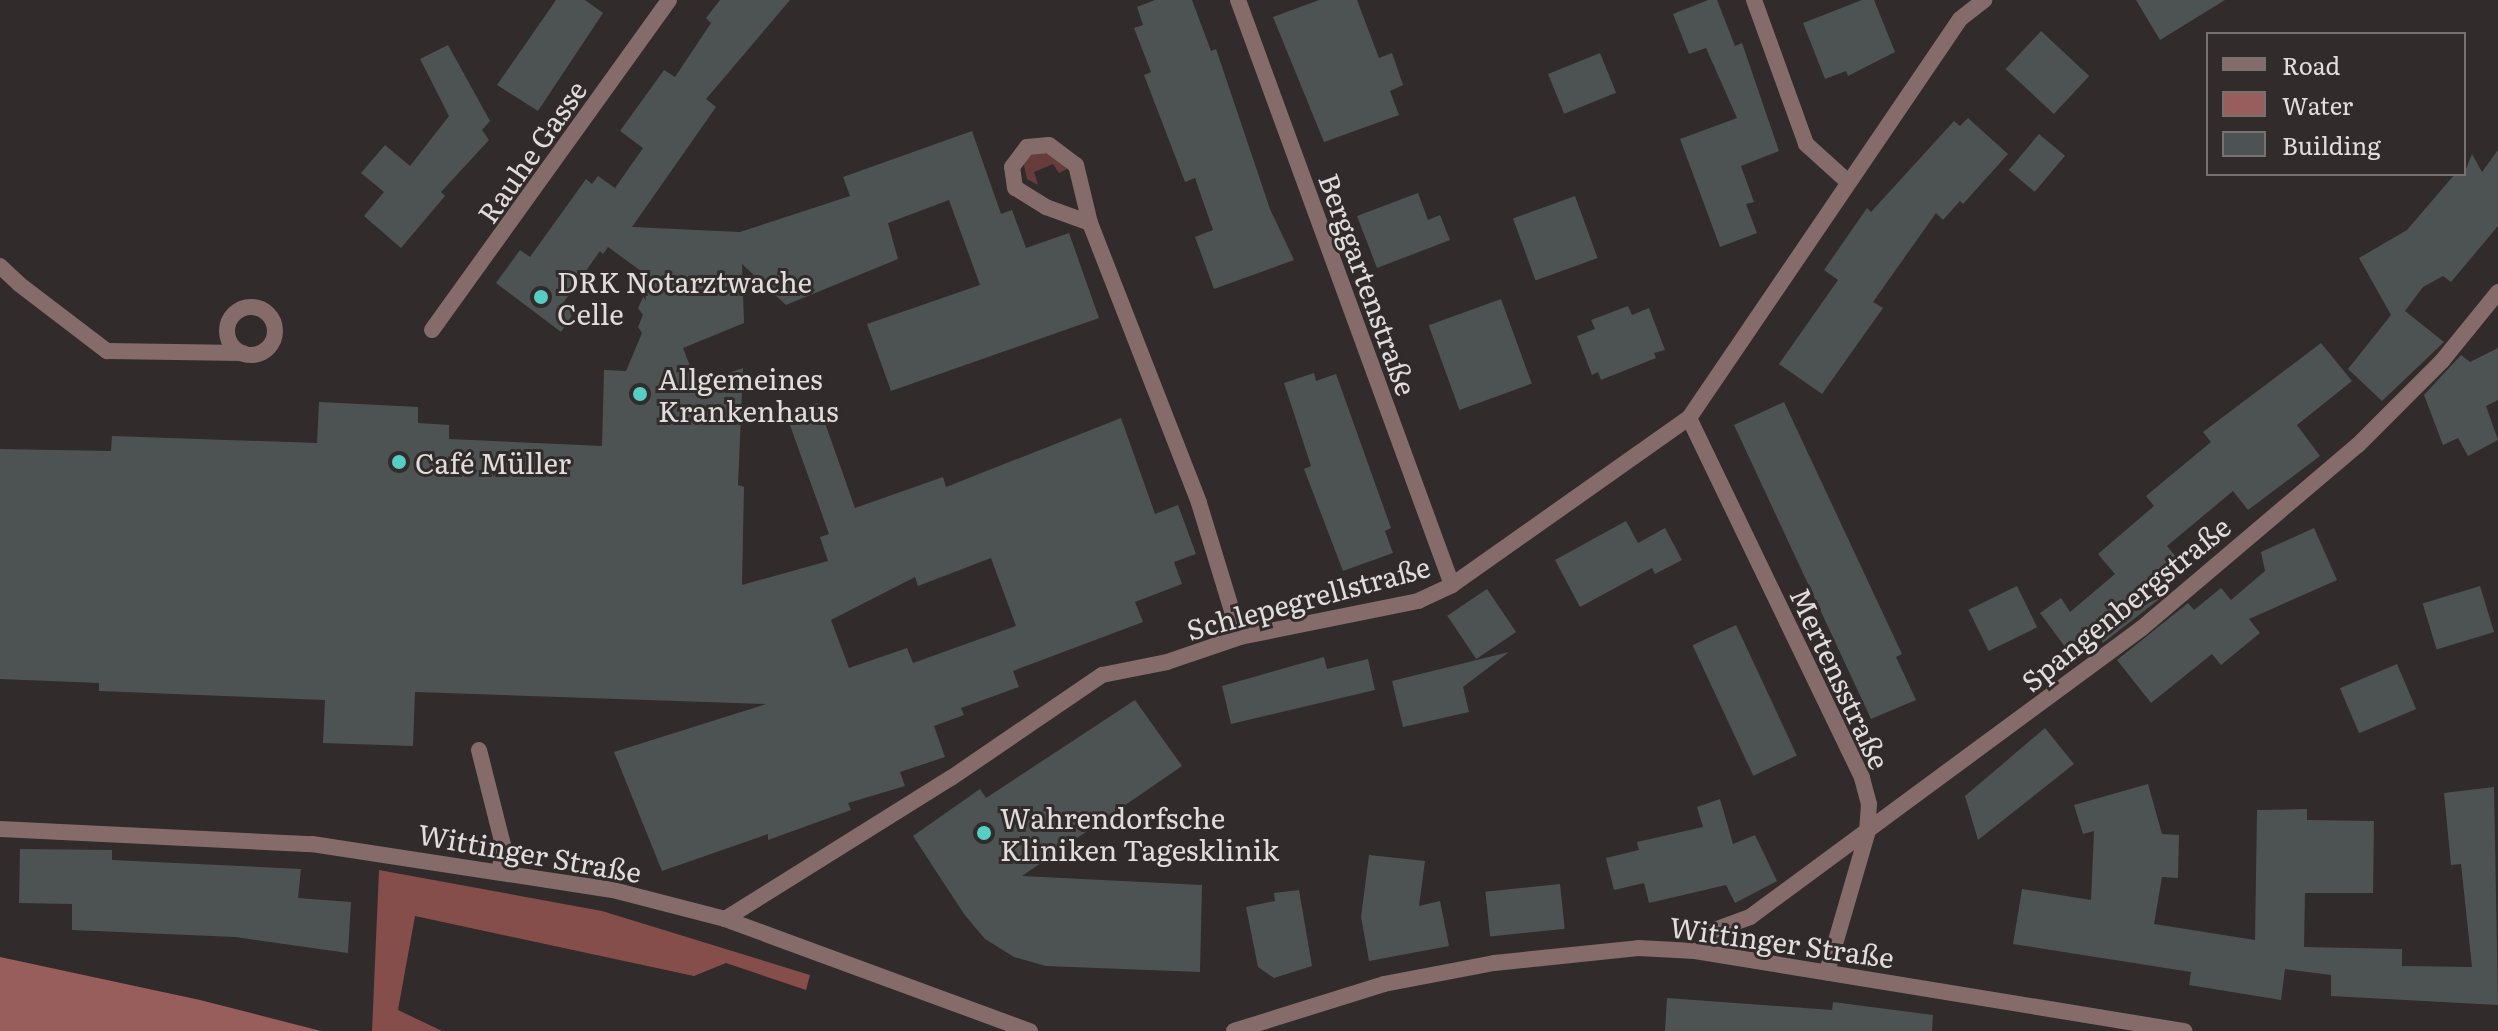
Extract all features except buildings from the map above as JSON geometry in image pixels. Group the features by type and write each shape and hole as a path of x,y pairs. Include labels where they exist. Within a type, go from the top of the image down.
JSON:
{"street":[{"name":"Rauhe Gasse","path":"432,330 669,0"},
{"name":"Berggartenstraße","path":"1238,0 1452,585"},
{"path":"1754,0 1806,144 1848,182"},
{"name":"Schlepegrellstraße","path":"725,919 951,778 1102,675 1167,662 1240,637 1418,601 1452,585 1689,418 1960,19 1984,0"},
{"path":"1090,223 1046,207 1015,188 1012,167 1027,147 1049,145 1076,165 1090,223 1199,503 1240,637"},
{"path":"0,266 107,351 259,354 271,345 275,329 269,315 248,307 234,314 228,328 205,352"},
{"name":"Spangenbergstraße","path":"1709,932 1750,917 1867,834 2142,628 2346,455 2442,361 2498,292"},
{"path":"228,328 231,343 243,353"},
{"name":"Mertensstraße","path":"1689,418 1862,778 1869,804 1867,834 1827,972"},
{"path":"479,750 503,845 500,870"},
{"name":"Wittinger Straße","path":"0,829 312,844 500,870 613,890 725,919 1030,1031"},
{"name":"Wittinger Straße","path":"1234,1031 1384,984 1494,963 1623,949 1695,951 2184,1031"}],"shaded area":[{"path":"1055,152 1067,169 1059,173 1053,164 1034,172 1038,185 1027,179 1023,160 1029,154"},
{"path":"379,870 602,911 810,975 806,990 726,963 694,976 415,916 398,1010 442,1031 372,1031"}],"water":[{"path":"0,957 200,1000 321,1031 0,1031"}],"place":[{"name":"DRK Notarztwache Celle","path":"541,297"},
{"name":"Allgemeines Krankenhaus","path":"640,394"},
{"name":"Café Müller","path":"399,462"},
{"name":"Wahrendorfsche Kliniken Tagesklinik","path":"984,833"}]}
